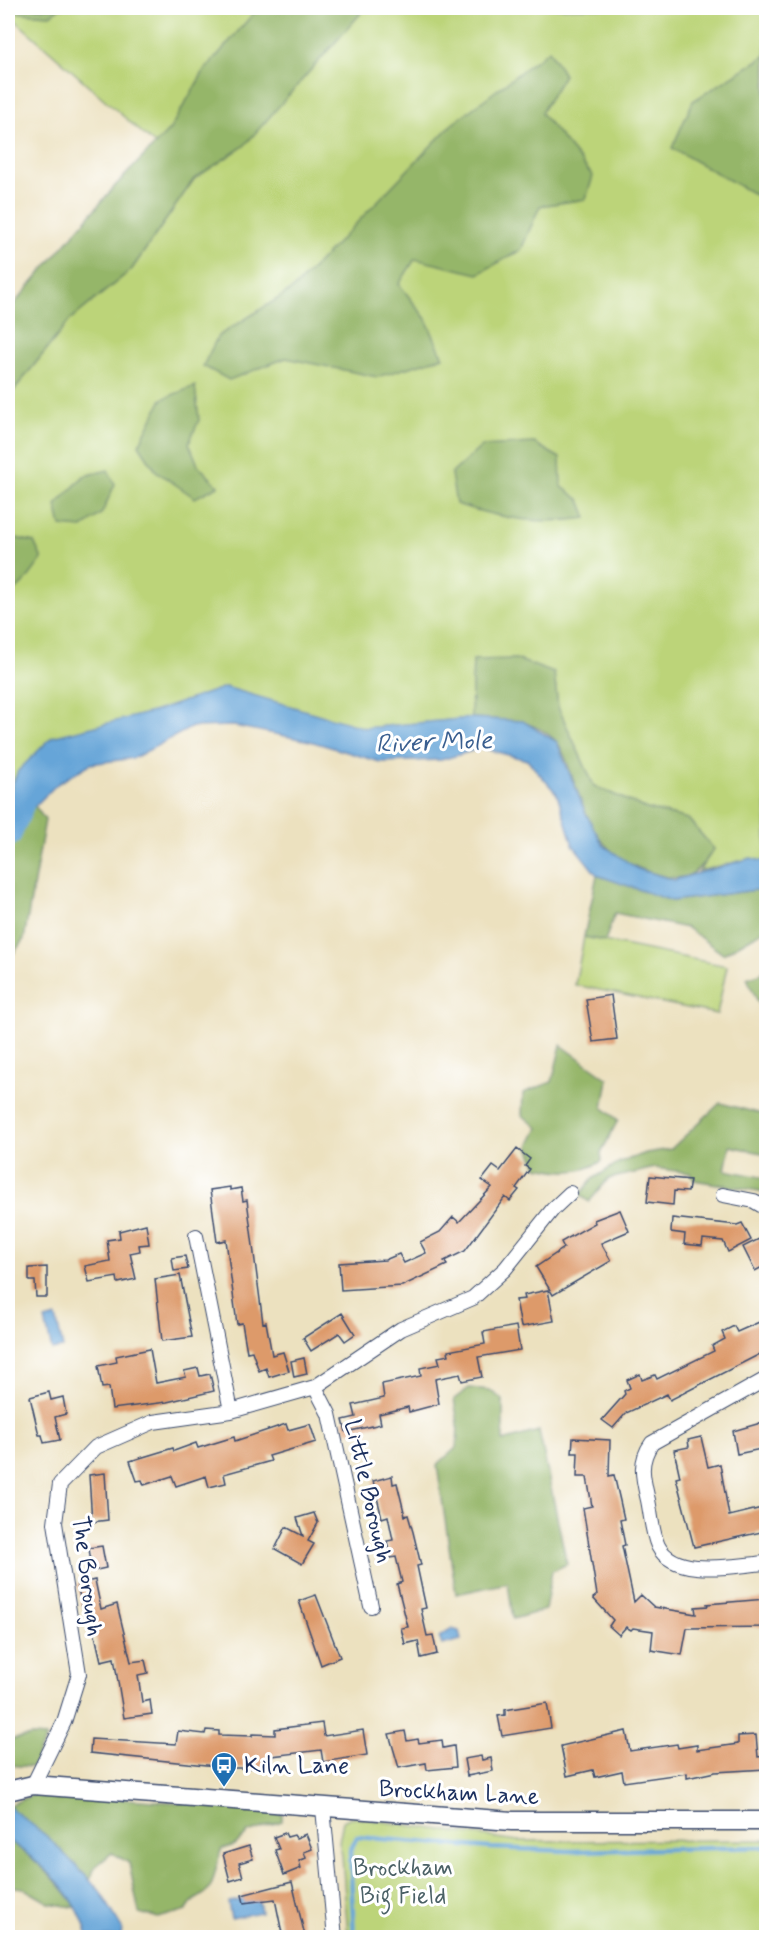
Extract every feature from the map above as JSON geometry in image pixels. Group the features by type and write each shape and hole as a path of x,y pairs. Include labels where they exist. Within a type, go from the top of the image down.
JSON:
{"street":[{"name":"The Borough","path":"22,1787 64,1722 80,1674 55,1523 60,1484 96,1447 153,1422 231,1411 315,1387 401,1329 473,1298 505,1269 553,1209 570,1193"},
{"path":"723,1195 754,1201 766,1208"},
{"path":"196,1236 231,1411"},
{"path":"766,1379 652,1443 642,1462 642,1474 657,1543 672,1560 693,1567 766,1563"},
{"name":"Little Borough","path":"315,1387 329,1414 371,1606"},
{"name":"Brockham Lane","path":"22,1787 512,1821 766,1821"},
{"path":"323,1808 335,1938"}],"green space":[{"path":"8,8 766,8 766,862 751,858 699,871 714,849 688,819 647,809 594,786 558,707 554,673 473,660 471,718 365,728 225,687 156,711 18,771 8,795 8,398 69,321 132,269 194,179 8,14"},
{"path":"8,8 60,8 50,15 8,12"},
{"path":"258,8 356,8 361,13 244,146 194,179 132,269 69,321 8,398 8,311 115,186 170,129 204,71"},
{"path":"549,50 564,75 541,113 593,176 586,199 540,206 521,250 478,274 415,259 399,284 426,319 443,357 377,377 286,358 229,380 203,366 218,336 293,289 451,125"},
{"path":"766,55 766,201 672,148 693,101"},
{"path":"195,386 199,420 189,443 198,465 218,486 195,498 156,471 139,445 162,399"},
{"path":"534,443 560,458 561,486 580,500 587,518 536,521 489,514 456,504 451,474 482,446"},
{"path":"108,470 115,484 102,513 82,528 61,526 56,505 84,476"},
{"path":"16,538 34,542 42,559 25,582 8,597 8,544"},
{"path":"516,659 554,673 558,707 594,786 647,809 688,819 714,849 698,869 692,874 678,878 659,875 624,861 602,840 586,814 564,754 556,741 537,728 516,721 471,718 473,660"},
{"path":"12,785 35,806 45,820 24,939 8,961 8,795"},
{"path":"597,875 672,901 756,890 766,893 766,929 723,954 687,928 615,913 605,941 584,937"},
{"path":"584,937 727,966 717,1014 575,985"},
{"path":"766,968 766,1010 758,1002 747,978 762,973"},
{"path":"561,1045 608,1079 603,1108 618,1120 601,1153 602,1161 586,1169 562,1171 537,1167 529,1146 538,1128 522,1115 523,1093 552,1082"},
{"path":"720,1103 766,1115 766,1154 730,1146 725,1170 766,1178 766,1192 694,1180 690,1173 655,1168 608,1179 589,1202 580,1195 591,1180 618,1163 646,1153 671,1149"},
{"path":"469,1388 490,1390 503,1400 503,1441 539,1431 567,1564 552,1571 545,1610 513,1619 508,1583 456,1594 437,1465 457,1447 458,1424 454,1399"},
{"path":"32,1736 46,1737 32,1767 8,1765 8,1740"},
{"path":"36,1793 228,1806 282,1814 282,1821 248,1833 235,1845 222,1849 208,1891 195,1900 187,1910 158,1918 139,1913 129,1863 112,1853 95,1867 90,1880 49,1838 8,1806"},
{"name":"Brockham Big Field","path":"351,1817 518,1841 766,1840 766,1937 348,1937 339,1842 343,1821"},
{"path":"8,1840 46,1871 77,1908 49,1903 23,1888 8,1886"}],"water":[{"path":"225,687 365,728 470,718 523,721 557,742 585,812 603,845 638,869 674,880 751,858 766,862 766,893 756,890 672,901 597,875 573,845 557,794 527,760 482,748 441,760 380,762 310,741 234,726 192,727 134,758 90,764 57,784 35,806 12,785 18,771 52,737 156,711"},
{"path":"56,1317 63,1348 52,1350 45,1320"},
{"path":"452,1629 459,1631 461,1640 442,1645 439,1637"},
{"path":"8,1806 49,1838 100,1891 122,1928 121,1937 88,1937 76,1907 57,1881 8,1840"},
{"path":"258,1897 261,1912 231,1918 228,1902"}],"building":[{"path":"611,995 617,1039 593,1042 586,999"},
{"path":"517,1149 530,1159 525,1166 530,1169 516,1188 519,1190 510,1201 505,1197 465,1251 444,1261 447,1265 402,1286 341,1290 339,1263 385,1260 399,1254 404,1263 426,1253 420,1242 440,1232 453,1217 459,1222 492,1187 482,1180 493,1166 500,1171"},
{"path":"650,1176 690,1180 688,1192 674,1191 673,1205 647,1202"},
{"path":"230,1187 230,1190 241,1188 243,1201 247,1200 263,1323 266,1322 272,1355 283,1352 289,1371 269,1377 266,1368 259,1371 252,1351 247,1352 242,1323 237,1324 226,1240 217,1242 210,1190"},
{"path":"620,1210 629,1231 601,1243 611,1261 553,1295 536,1267 564,1248 561,1242 595,1223 594,1220"},
{"path":"672,1218 737,1225 742,1223 751,1240 728,1252 723,1241 703,1239 702,1246 684,1244 685,1234 671,1232"},
{"path":"146,1224 149,1244 139,1245 140,1251 130,1253 136,1279 118,1283 117,1277 89,1282 85,1266 110,1261 107,1240 120,1238 119,1231"},
{"path":"761,1238 766,1249 766,1265 755,1271 743,1247"},
{"path":"185,1256 188,1269 174,1271 172,1258"},
{"path":"47,1267 47,1297 36,1297 35,1281 29,1281 29,1268"},
{"path":"180,1275 192,1337 162,1341 155,1279"},
{"path":"548,1290 554,1321 521,1327 516,1300 525,1299 524,1295"},
{"path":"342,1313 355,1334 345,1341 339,1333 311,1351 303,1338"},
{"path":"766,1319 766,1351 670,1400 667,1394 626,1413 613,1428 602,1420 625,1394 624,1391 630,1388 627,1380 640,1374 642,1380 655,1375 657,1379 714,1351 712,1346 725,1339 722,1332 734,1326 737,1332"},
{"path":"516,1326 520,1350 478,1357 482,1377 462,1381 460,1374 435,1379 439,1404 409,1412 408,1407 379,1414 381,1424 346,1432 343,1420 356,1417 353,1405 384,1398 382,1384 421,1376 420,1368 440,1364 438,1357 449,1355 448,1351 485,1344 483,1332"},
{"path":"150,1349 156,1383 186,1377 184,1371 198,1368 200,1376 210,1374 214,1391 167,1402 112,1409 109,1387 102,1388 98,1366 117,1362 116,1356"},
{"path":"304,1358 307,1374 294,1377 291,1361"},
{"path":"49,1392 51,1400 63,1397 66,1414 55,1417 60,1440 44,1443 42,1435 39,1435 30,1397"},
{"path":"764,1422 766,1448 737,1454 733,1431"},
{"path":"286,1424 288,1430 310,1424 316,1442 269,1456 271,1461 224,1474 226,1483 209,1487 206,1476 176,1486 172,1476 144,1485 142,1480 137,1481 130,1461 173,1448 174,1451 196,1443 198,1448 234,1437 235,1441"},
{"path":"701,1437 708,1467 720,1464 729,1516 766,1507 766,1531 694,1547 676,1478 680,1477 674,1450 689,1447 688,1440"},
{"path":"573,1438 610,1440 609,1476 614,1475 624,1519 620,1520 625,1545 622,1546 634,1602 641,1595 654,1607 696,1614 695,1607 708,1606 707,1604 766,1599 766,1627 687,1628 682,1655 651,1650 653,1631 633,1628 631,1630 626,1627 619,1635 609,1626 613,1620 593,1598 597,1595 583,1508 592,1506 587,1477 577,1477 578,1453 572,1453"},
{"path":"105,1473 108,1520 92,1522 89,1475"},
{"path":"392,1476 393,1484 397,1483 405,1516 408,1515 413,1532 421,1565 417,1566 426,1608 421,1609 427,1636 433,1635 437,1654 421,1658 418,1641 405,1644 401,1628 408,1627 397,1584 402,1582 396,1557 390,1558 387,1541 393,1540 388,1516 382,1518 373,1481"},
{"path":"314,1513 318,1523 308,1541 314,1544 302,1564 275,1549 286,1527 303,1536 297,1518"},
{"path":"102,1546 106,1568 92,1571 89,1548"},
{"path":"95,1580 101,1609 117,1604 131,1662 145,1660 148,1673 138,1675 142,1702 150,1700 152,1714 124,1718 114,1658 101,1661 88,1605 82,1607 77,1584"},
{"path":"316,1595 340,1657 321,1665 299,1601"},
{"path":"547,1703 551,1728 502,1736 498,1716 505,1715 505,1710"},
{"path":"322,1723 324,1736 363,1730 367,1755 323,1762 321,1750 272,1756 271,1768 235,1768 90,1753 91,1739 176,1744 178,1731 205,1734 206,1730 219,1731 219,1735 275,1735 275,1729"},
{"path":"405,1731 407,1741 418,1739 419,1743 442,1740 443,1748 454,1746 456,1767 427,1770 426,1763 399,1768 389,1734"},
{"path":"626,1731 630,1751 677,1744 678,1748 697,1745 697,1750 738,1744 738,1736 756,1735 758,1757 766,1756 766,1769 715,1772 687,1778 687,1773 624,1782 622,1771 595,1777 593,1770 567,1776 561,1746"},
{"path":"481,1756 482,1760 491,1758 493,1771 467,1776 464,1759"},
{"path":"285,1833 287,1837 294,1835 296,1838 306,1834 312,1849 304,1852 306,1858 299,1861 301,1868 284,1875 275,1850 279,1849 274,1837"},
{"path":"249,1846 253,1859 239,1863 243,1877 230,1881 223,1854"},
{"path":"292,1882 305,1936 283,1938 275,1899 244,1903 242,1895"}],"waterway":[{"name":"River Mole","path":"8,833 28,786 48,767"},
{"path":"354,1938 350,1851 357,1837 491,1848 571,1851 766,1847"}],"place":[{"name":"Kiln Lane","path":"224,1788"}]}
